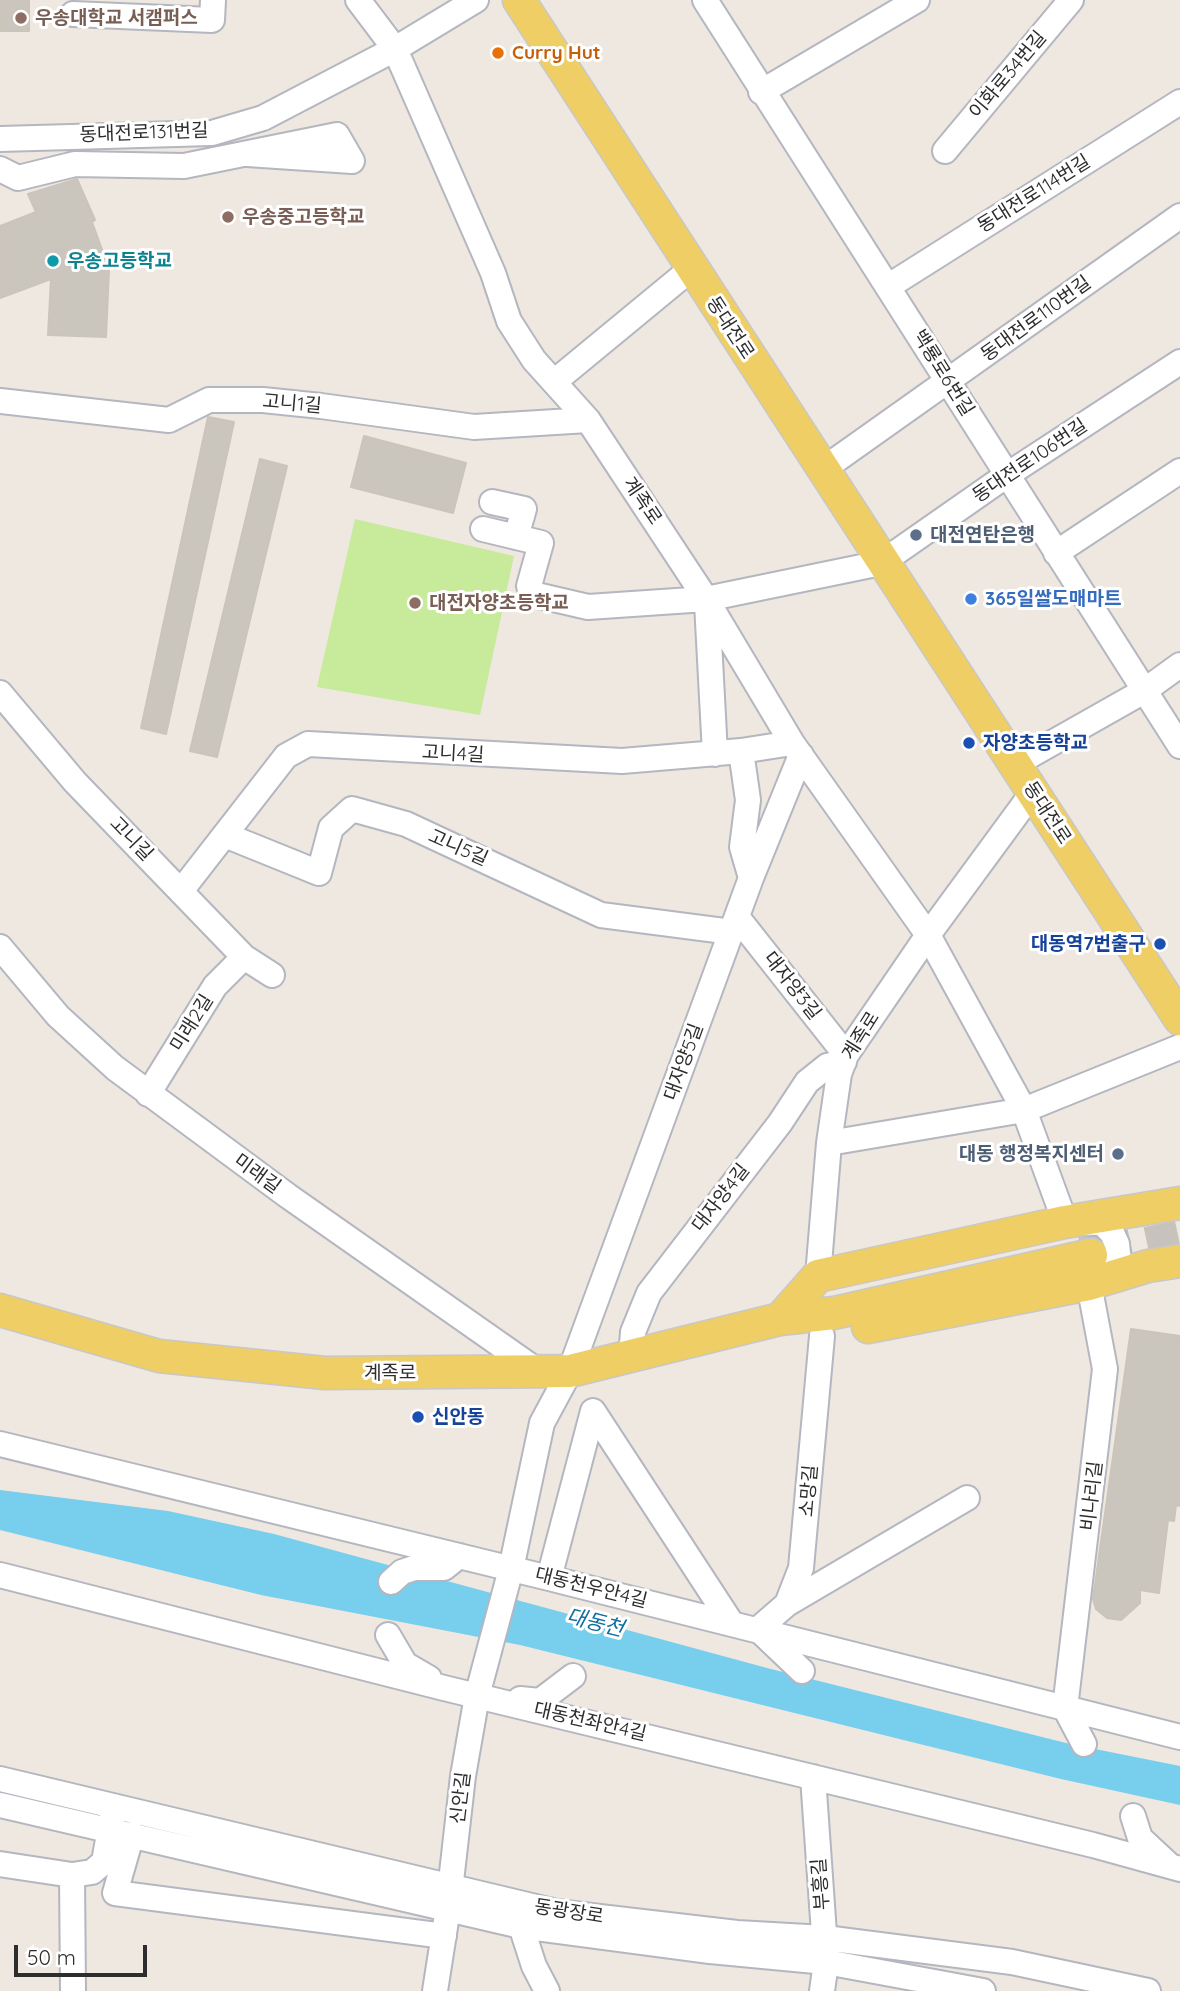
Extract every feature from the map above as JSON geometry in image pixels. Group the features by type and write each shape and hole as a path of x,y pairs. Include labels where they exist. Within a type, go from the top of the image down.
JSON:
{"main road":[{"name":"동대전로","path":"519,0 881,563 1174,1000"},
{"path":"1180,1203 1081,1249 822,1336 780,1319 818,1276 1081,1249 1148,1266 1180,1261"},
{"name":"계족로","path":"0,1310 159,1356 326,1373 554,1371 631,1357 780,1319 834,1313 1081,1249"},
{"path":"1148,1266 1155,1261 1180,1255"}],"street":[{"path":"73,14 212,20 214,0"},
{"path":"358,0 395,49"},
{"name":"동대전로131번길","path":"0,139 212,133 263,118 395,49 476,0"},
{"path":"761,92 917,0"},
{"name":"이화로34번길","path":"945,151 1071,0"},
{"name":"백룡로6번길","path":"706,1 761,92 889,286 1180,746"},
{"name":"계족로","path":"395,49 492,273 509,321 534,360 588,420 706,599 796,749 928,935 1024,1110 1081,1249"},
{"name":"동대전로114번길","path":"889,286 1180,102"},
{"path":"0,169 18,178 75,164 184,166 247,154"},
{"name":"동대전로110번길","path":"822,470 1180,216"},
{"path":"554,382 691,269"},
{"name":"동대전로106번길","path":"881,563 1007,475 1180,362"},
{"name":"고니1길","path":"0,401 169,420 209,400 262,400 321,405 474,427 588,420"},
{"path":"1056,553 1180,471"},
{"path":"492,502 524,509 516,537"},
{"path":"483,529 541,543 529,586 531,594 587,607 706,599 881,563"},
{"path":"706,599 715,754"},
{"path":"1015,764 1144,691 1180,665"},
{"name":"고니길","path":"0,693 75,782 244,957 272,975"},
{"name":"고니4길","path":"181,891 286,756 308,744 622,761 796,749"},
{"name":"대자양5길","path":"554,1371 734,924 796,749"},
{"path":"741,751 748,800 742,847 751,878"},
{"name":"계족로","path":"818,1276 829,1143 845,1059 928,935 1033,792"},
{"name":"고니5길","path":"225,835 319,873 331,828 352,809 406,824 601,915 734,924"},
{"name":"대자양3길","path":"734,924 845,1059"},
{"name":"미래길","path":"0,947 58,1016 148,1094 395,1273 554,1371"},
{"name":"미래2길","path":"148,1094 215,986 244,957"},
{"path":"829,1143 1024,1110 1180,1047"},
{"name":"대자양4길","path":"631,1357 633,1332 649,1293 780,1123 807,1082 827,1066 845,1059"},
{"name":"비나리길","path":"1065,1708 1105,1369 1081,1249"},
{"name":"소망길","path":"759,1631 787,1604 801,1568 822,1336"},
{"path":"508,1575 554,1371"},
{"path":"549,1578 593,1411 732,1624"},
{"name":"대동천우안4길","path":"0,1444 459,1556 508,1575 549,1578 1180,1737"},
{"path":"787,1604 967,1498"},
{"path":"391,1582 402,1572 414,1568 444,1568 459,1556"},
{"name":"신안길","path":"435,1991 450,1897 463,1776 478,1692 508,1575"},
{"name":"대동천좌안4길","path":"0,1576 444,1688 478,1692 1093,1845 1177,1869"},
{"path":"759,1631 802,1671"},
{"path":"388,1635 405,1664 444,1688"},
{"path":"478,1692 540,1700 573,1676"},
{"path":"1065,1708 1084,1744"},
{"name":"부흥길","path":"813,1777 826,1950 822,1991"},
{"name":"동광장로","path":"0,1779 118,1822 450,1897 521,1926 710,1951 826,1950 1013,1962 1148,1991"},
{"name":"동광장로","path":"0,1805 118,1822 450,1897 737,1933 826,1950 983,1991"},
{"path":"1133,1816 1140,1838 1177,1869"},
{"path":"0,1864 72,1875 92,1872 104,1861 118,1822"},
{"path":"118,1822 115,1892 444,1936"},
{"path":"72,1875 73,1991"},
{"path":"521,1926 534,1966 547,1991"}],"green space":[{"path":"355,519 514,556 480,715 317,687"}],"water":[{"name":"대동천","path":"0,1490 168,1511 274,1534 767,1668 1070,1744 1180,1766 1180,1805 1061,1779 520,1645 261,1595 0,1530"}],"building":[{"path":"0,0 29,0 29,31 0,31"},
{"path":"77,179 95,220 92,222 109,269 106,337 48,335 51,279 0,298 0,226 36,212 28,194"},
{"path":"208,417 234,422 166,734 141,728"},
{"path":"364,436 466,463 453,513 351,487"},
{"path":"260,459 287,466 217,757 190,751"},
{"path":"1131,1329 1180,1336 1180,1506 1176,1505 1174,1521 1168,1520 1159,1593 1140,1590 1140,1603 1121,1620 1107,1618 1096,1609 1093,1599"}],"tunnel":[{"path":"1078,1236 1127,1226"},
{"path":"1100,1253 1180,1236"}],"place":[{"name":"우송대학교 서캠퍼스","path":"21,18"},
{"name":"Curry Hut","path":"498,53"},
{"name":"우송중고등학교","path":"228,217"},
{"name":"우송고등학교","path":"53,261"},
{"name":"대전연탄은행","path":"916,535"},
{"name":"365일쌀도매마트","path":"971,599"},
{"name":"대전자양초등학교","path":"415,603"},
{"name":"자양초등학교","path":"969,743"},
{"name":"대동역7번출구","path":"1160,944"},
{"name":"대동 행정복지센터","path":"1118,1154"},
{"name":"신안동","path":"418,1417"}]}
